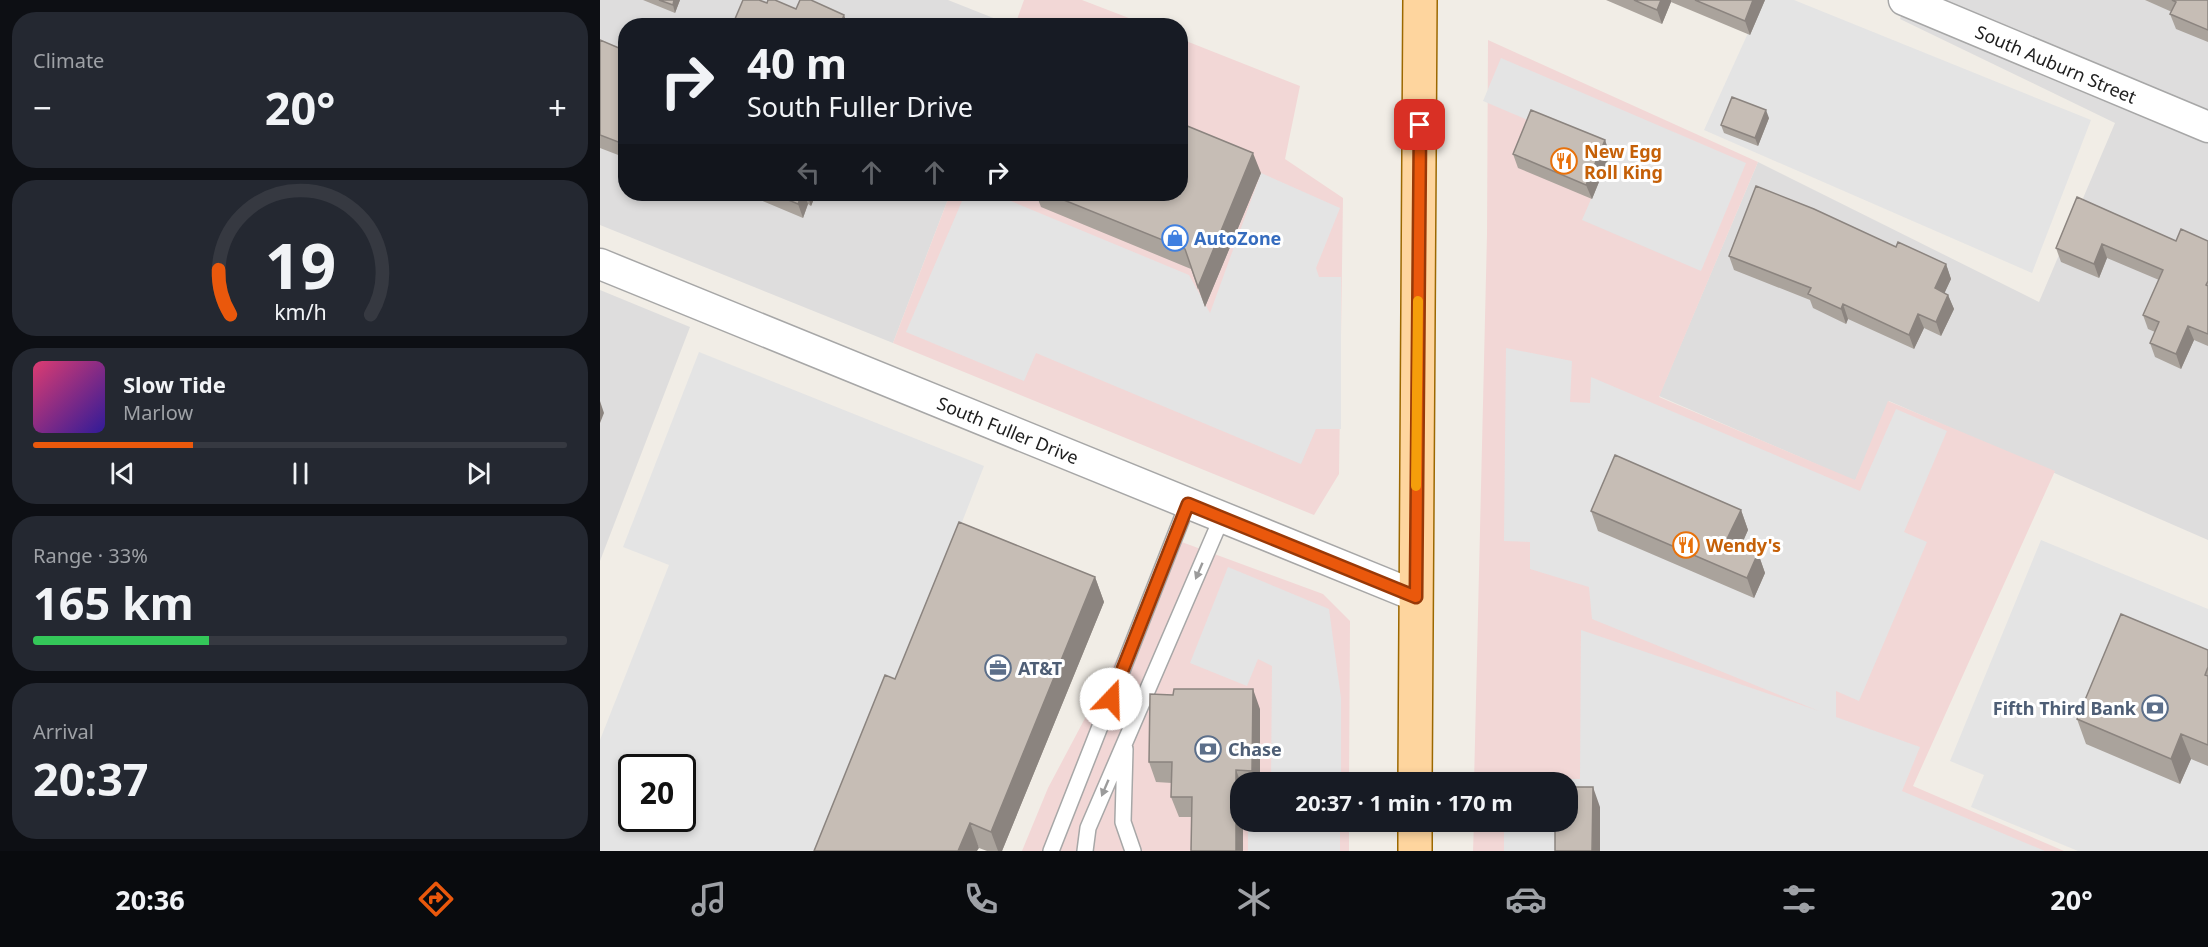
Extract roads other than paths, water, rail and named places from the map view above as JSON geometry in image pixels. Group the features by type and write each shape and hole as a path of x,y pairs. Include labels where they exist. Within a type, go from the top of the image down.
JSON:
{"main road":[{"path":"1415,772 1420,0"},
{"path":"1415,832 1415,851"}],"street":[{"name":"South Auburn Street","path":"1904,0 2208,127"},
{"name":"South Fuller Drive","path":"600,264 1416,597"}],"lane":[{"path":"1051,851 1188,504"},
{"path":"1085,851 1088,828 1222,517"},
{"path":"1126,740 1123,822 1133,851"}],"place":[{"name":"New Egg Roll King","path":"1564,161"},
{"name":"AutoZone","path":"1175,238"},
{"name":"Wendy's","path":"1686,545"},
{"name":"AT&T","path":"998,668"},
{"name":"Fifth Third Bank","path":"2155,708"},
{"name":"Chase","path":"1208,749"}]}
